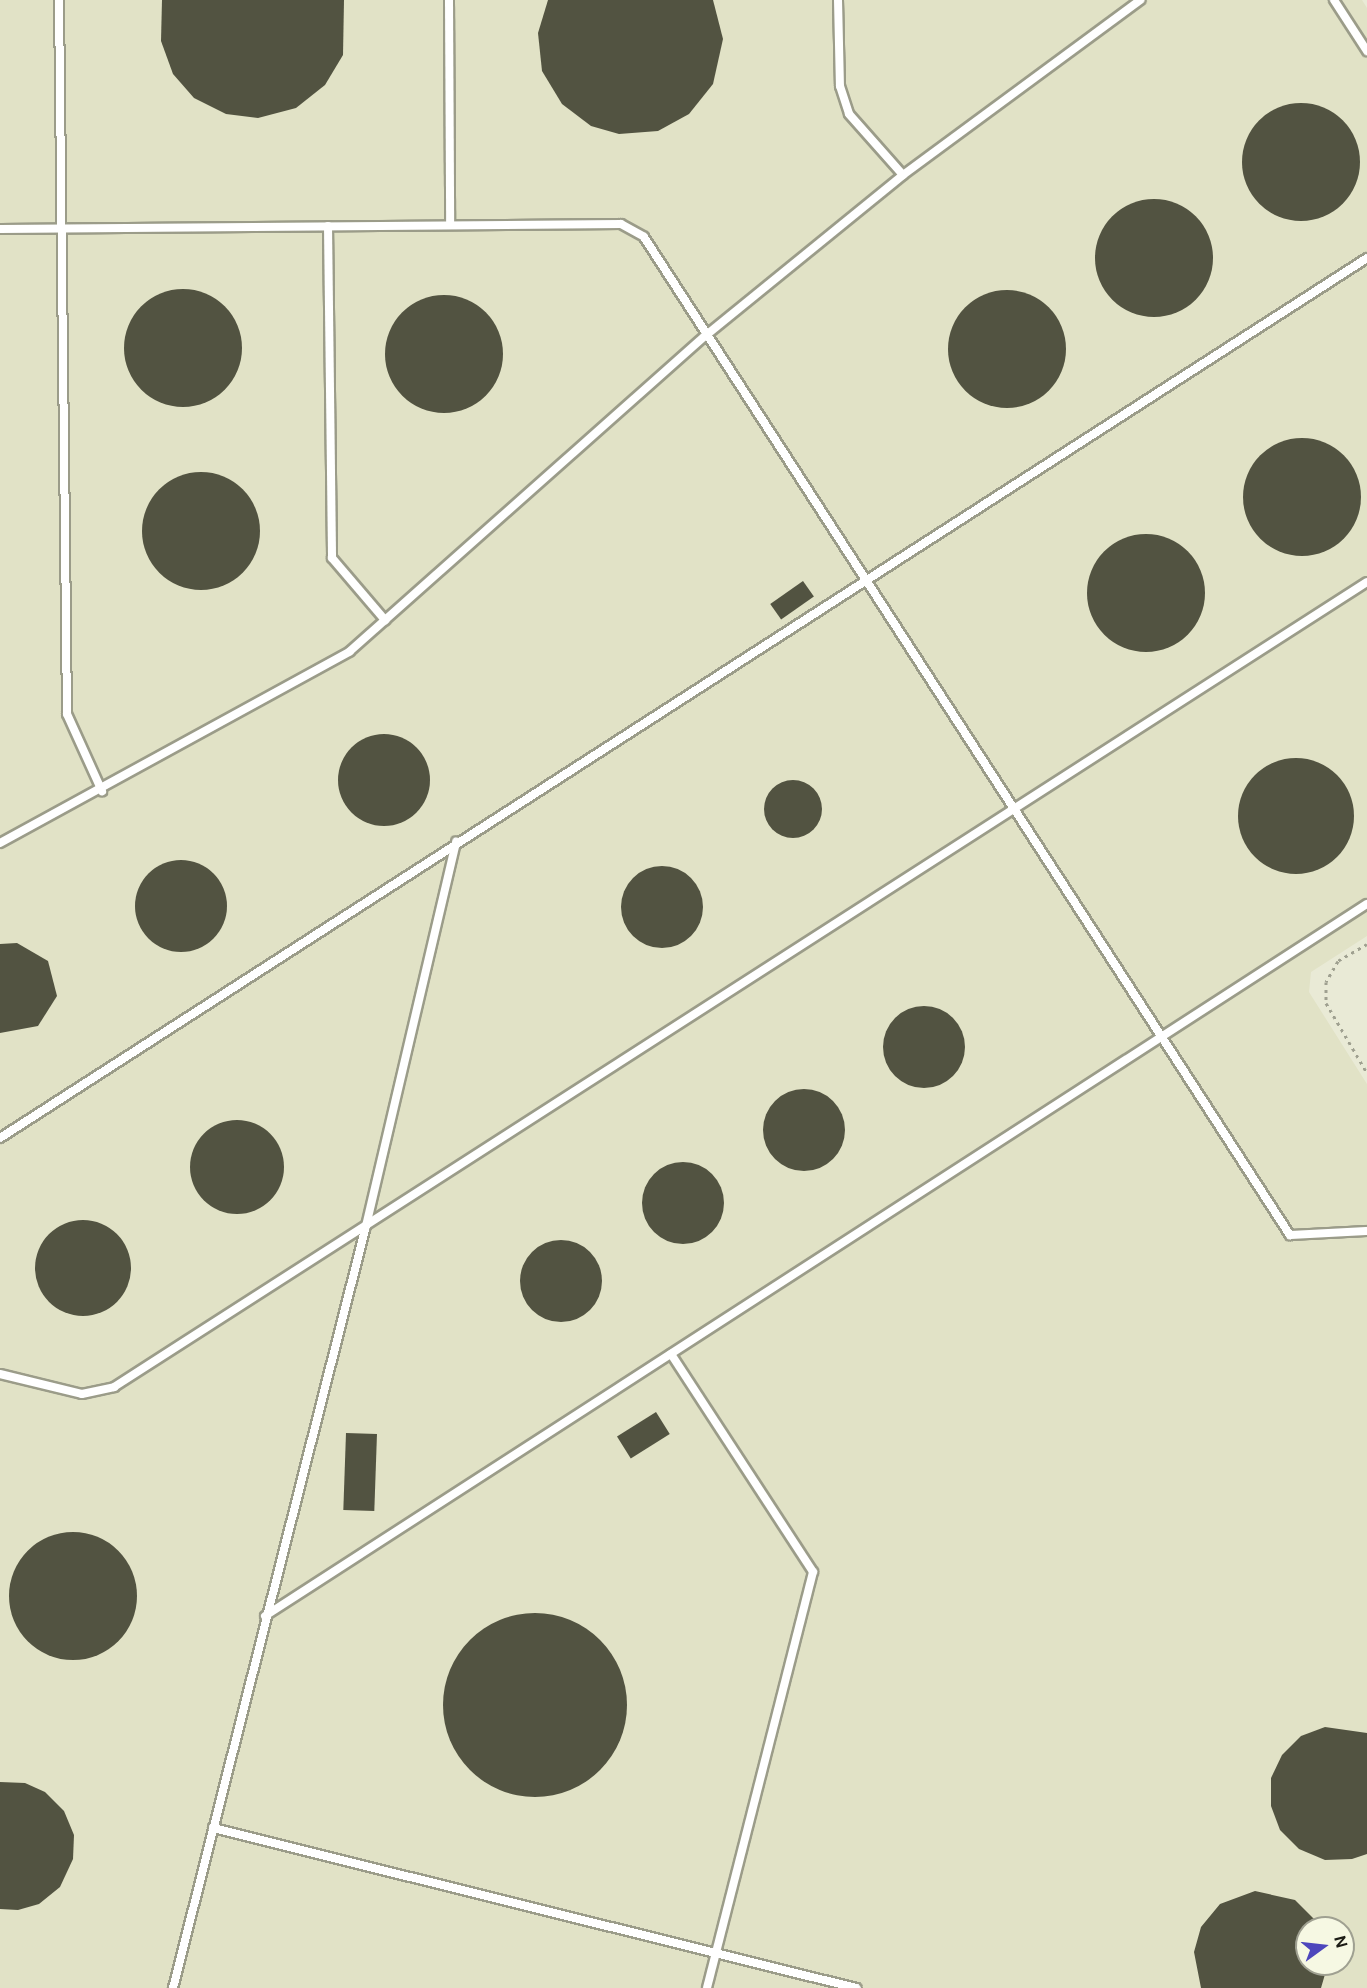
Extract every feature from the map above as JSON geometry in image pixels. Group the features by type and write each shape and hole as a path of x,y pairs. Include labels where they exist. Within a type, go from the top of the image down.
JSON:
{"lane":[{"path":"59,0 67,714 102,791"},
{"path":"449,0 450,225"},
{"path":"838,0 840,86 849,114 903,175"},
{"path":"0,843 102,791 350,651 705,336 903,175 1140,0"},
{"path":"1334,0 1367,51"},
{"path":"0,229 621,224 644,237 705,336 1290,1234 1367,1231"},
{"path":"328,226 332,558 384,620"},
{"path":"0,1138 456,841 868,584 1367,258"},
{"path":"0,1374 82,1394 114,1387 1367,582"},
{"path":"173,1988 265,1616 366,1227 456,841"},
{"path":"265,1616 1367,904"},
{"path":"671,1354 813,1572 707,1988"},
{"path":"213,1828 855,1988"}],"path":[{"path":"1367,944 1338,961 1326,993 1326,1004 1367,1073"}],"shaded area":[{"path":"0,0 1362,0 1367,8 1367,936 1311,972 1309,992 1367,1084 1367,1988 0,1988"}],"building":[{"path":"162,0 344,0 343,55 325,85 296,108 258,118 226,114 194,98 173,74 161,41"},
{"path":"548,0 713,0 723,39 713,84 689,114 658,131 619,134 591,126 562,104 542,71 538,33"},
{"path":"1301,103 1324,108 1343,120 1355,139 1360,162 1355,185 1343,204 1324,216 1301,221 1278,216 1259,204 1247,185 1242,162 1247,139 1259,120 1278,108"},
{"path":"1154,199 1187,209 1203,225 1213,258 1203,291 1187,307 1154,317 1121,307 1105,291 1095,258 1105,225 1121,209"},
{"path":"183,289 206,294 225,306 237,325 242,348 237,371 225,390 206,402 183,407 160,402 141,390 129,371 124,348 129,325 141,306 160,294"},
{"path":"1007,290 1029,295 1049,307 1061,327 1066,349 1061,371 1049,391 1029,403 1007,408 985,403 965,391 953,371 948,349 953,327 965,307 985,295"},
{"path":"444,295 477,305 493,321 503,354 493,387 477,403 444,413 411,403 395,387 385,354 395,321 411,305"},
{"path":"1302,438 1335,448 1351,464 1361,497 1351,530 1335,546 1302,556 1269,546 1253,530 1243,497 1253,464 1269,448"},
{"path":"201,472 234,482 250,498 260,531 250,564 234,580 201,590 168,580 152,564 142,531 152,498 168,482"},
{"path":"1146,534 1179,544 1195,560 1205,593 1195,626 1179,642 1146,652 1113,642 1097,626 1087,593 1097,560 1113,544"},
{"path":"803,581 814,597 781,620 770,604"},
{"path":"384,734 401,738 416,748 426,763 430,780 426,797 416,812 401,822 384,826 367,822 352,812 342,797 338,780 342,763 352,748 367,738"},
{"path":"1296,758 1318,762 1337,775 1350,794 1354,816 1350,838 1337,857 1318,870 1296,874 1274,870 1255,857 1242,838 1238,816 1242,794 1255,775 1274,762"},
{"path":"787,780 799,780 814,788 822,803 822,815 814,830 799,838 787,838 772,830 764,815 764,803 772,788"},
{"path":"181,860 199,864 214,873 223,888 227,906 223,924 214,939 199,948 181,952 163,948 148,939 139,924 135,906 139,888 148,873 163,864"},
{"path":"662,866 678,869 691,878 700,891 703,907 700,923 691,936 678,945 662,948 646,945 633,936 624,923 621,907 624,891 633,878 646,869"},
{"path":"17,943 48,961 57,996 38,1026 0,1033 0,944"},
{"path":"924,1006 940,1009 953,1018 962,1031 965,1047 962,1063 953,1076 940,1085 924,1088 908,1085 895,1076 886,1063 883,1047 886,1031 895,1018 908,1009"},
{"path":"804,1089 820,1092 833,1101 842,1114 845,1130 842,1146 833,1159 820,1168 804,1171 788,1168 775,1159 766,1146 763,1130 766,1114 775,1101 788,1092"},
{"path":"237,1120 255,1123 270,1134 281,1149 284,1167 281,1185 270,1200 255,1211 237,1214 219,1211 204,1200 193,1185 190,1167 193,1149 204,1134 219,1123"},
{"path":"683,1162 699,1165 712,1174 721,1187 724,1203 721,1219 712,1232 699,1241 683,1244 667,1241 654,1232 645,1219 642,1203 645,1187 654,1174 667,1165"},
{"path":"83,1220 101,1224 117,1234 127,1250 131,1268 127,1286 117,1302 101,1312 83,1316 65,1312 49,1302 39,1286 35,1268 39,1250 49,1234 65,1224"},
{"path":"561,1240 577,1243 590,1252 599,1265 602,1281 599,1297 590,1310 577,1319 561,1322 545,1319 532,1310 523,1297 520,1281 523,1265 532,1252 545,1243"},
{"path":"656,1412 670,1434 631,1458 617,1436"},
{"path":"346,1433 377,1434 374,1511 343,1510"},
{"path":"73,1532 97,1537 118,1551 132,1572 137,1596 132,1620 118,1641 97,1655 73,1660 49,1655 28,1641 14,1620 9,1596 14,1572 28,1551 49,1537"},
{"path":"535,1613 570,1620 586,1628 600,1640 612,1654 620,1670 627,1705 620,1740 612,1756 600,1770 586,1782 570,1790 535,1797 500,1790 484,1782 470,1770 458,1756 450,1740 443,1705 450,1670 458,1654 470,1640 484,1628 500,1620"},
{"path":"1325,1727 1367,1733 1367,1854 1352,1859 1325,1860 1299,1849 1280,1830 1271,1806 1271,1778 1282,1755 1301,1736"},
{"path":"0,1782 25,1783 45,1792 64,1811 74,1835 73,1859 60,1887 39,1904 18,1910 0,1909"},
{"path":"1255,1891 1295,1900 1311,1916 1295,1916 1295,1976 1324,1976 1321,1988 1201,1988 1194,1952 1201,1927 1220,1904"}]}
